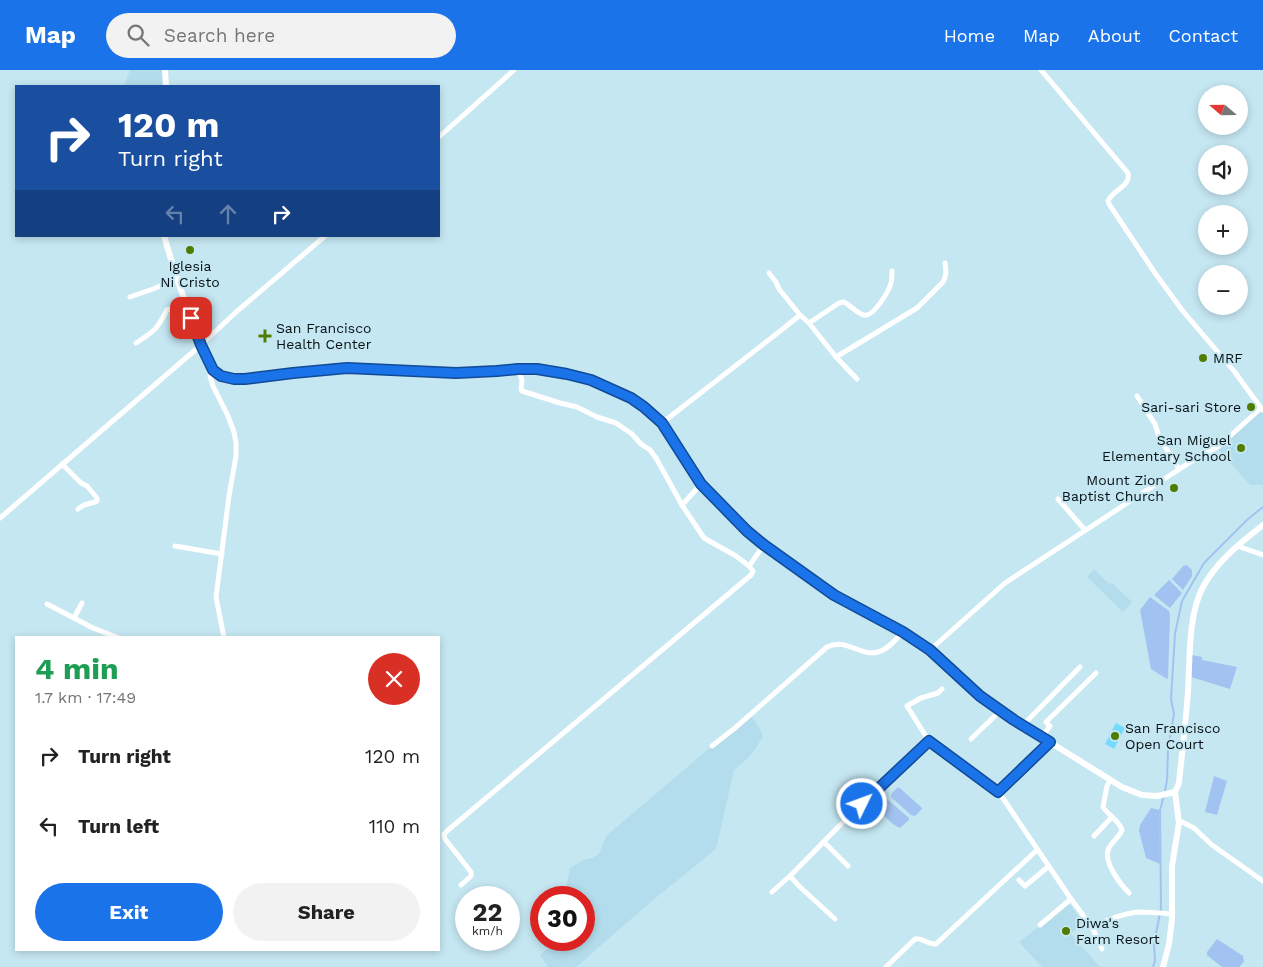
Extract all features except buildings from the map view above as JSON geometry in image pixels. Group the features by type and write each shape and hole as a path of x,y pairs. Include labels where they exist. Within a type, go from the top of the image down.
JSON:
{"street":[{"path":"165,70 166,85"},
{"path":"440,136 514,70"},
{"path":"930,650 1005,583 1179,469 1219,446 1262,409 1234,371 1182,310 1109,204 1108,201 1111,195 1128,182 1128,173 1041,70"},
{"path":"164,237 201,345 213,370 221,376 245,379 347,368 459,373 537,369 560,372 591,380 631,398 662,423 701,484 747,531 764,545 834,595 903,632 930,650 980,696 1023,725 1110,780 1142,796 1157,796 1172,792 1179,783 1187,703 1192,620 1203,586 1217,567 1238,545 1263,525"},
{"path":"0,518 323,237"},
{"path":"836,357 917,308 944,282 947,273 945,263"},
{"path":"808,323 842,302 846,302 862,315 867,315 875,310 888,290 892,279 892,271"},
{"path":"769,273 800,315 856,379"},
{"path":"130,297 153,290 177,279"},
{"path":"136,343 155,330 167,310 186,304"},
{"path":"662,423 800,315"},
{"path":"462,885 470,876 470,872 445,838 444,834 446,831 751,575 753,571 736,556 704,538 682,505 656,458 632,434 616,422 577,407 522,391 522,380 518,369"},
{"path":"213,370 210,376 213,386 228,416 236,443 236,456 216,597 224,636"},
{"path":"1137,396 1156,424 1159,437 1179,469"},
{"path":"62,464 81,483 87,486 97,498 95,502 78,509"},
{"path":"682,505 701,484"},
{"path":"1058,499 1085,530"},
{"path":"749,566 764,545"},
{"path":"175,546 222,554"},
{"path":"1240,547 1263,555"},
{"path":"74,618 82,603"},
{"path":"47,604 93,628 114,636"},
{"path":"712,746 828,647 836,643 861,651 876,653 887,647 903,632"},
{"path":"1023,725 1080,667"},
{"path":"1042,737 1050,726 1046,722 1096,674"},
{"path":"942,689 938,693 921,698 907,706 929,741 998,792 1092,927 1102,950"},
{"path":"971,739 1001,710"},
{"path":"772,892 929,741"},
{"path":"998,792 1050,742"},
{"path":"1110,780 1103,800 1103,807 1120,825 1122,830 1118,838 1110,846 1108,856 1112,870 1119,883 1129,893"},
{"path":"1163,967 1172,914 1172,866 1179,823 1172,792"},
{"path":"1094,836 1112,817"},
{"path":"1179,823 1182,822 1194,828 1212,845 1263,881"},
{"path":"824,842 848,866"},
{"path":"886,967 915,939 919,938 936,944 1037,850"},
{"path":"1019,880 1025,886 1049,866"},
{"path":"790,876 835,919"},
{"path":"1040,925 1071,899"},
{"path":"1092,927 1106,920 1138,912 1172,914"}],"shaded area":[{"path":"130,70 162,70 164,85 124,85"},
{"name":"San Miguel Elementary School","path":"1261,411 1263,413 1263,485 1250,485 1218,449"},
{"path":"1187,565 1192,570 1192,576 1183,590 1172,579 1183,566"},
{"path":"1094,569 1132,602 1123,612 1087,577"},
{"path":"1169,580 1182,593 1170,608 1154,595"},
{"path":"1150,597 1169,611 1167,679 1151,669 1140,610"},
{"path":"1192,655 1202,657 1202,660 1237,667 1230,689 1191,677"},
{"path":"750,714 763,737 750,756 734,770 716,849 595,950 595,886 566,886 570,868 599,854 606,836"},
{"name":"San Francisco Open Court","path":"1116,723 1125,728 1114,749 1105,744"},
{"path":"1214,776 1227,781 1217,815 1205,812"},
{"path":"898,787 922,808 915,816 911,815 891,797"},
{"path":"887,799 909,818 900,828 887,819 882,812 880,806"},
{"path":"1151,808 1159,810 1160,864 1146,858 1139,831 1140,825"},
{"path":"1068,902 1083,922 1071,934 1100,967 1042,967 1019,942"},
{"path":"1217,939 1243,956 1244,962 1239,967 1222,967 1207,955 1207,952"},
{"path":"545,951 594,951 576,967 548,967 540,955"}],"waterway":[{"path":"1165,791 1168,749 1174,714 1171,699 1175,634 1182,601 1204,563 1248,519 1263,507"},
{"path":"1153,967 1155,961 1154,944 1161,908 1160,810 1164,796"}],"place":[{"name":"Iglesia Ni Cristo","path":"190,250"},
{"name":"San Francisco Health Center","path":"265,336"},
{"name":"MRF","path":"1203,358"},
{"name":"Sari-sari Store","path":"1251,407"},
{"name":"San Miguel Elementary School","path":"1241,448"},
{"name":"Mount Zion Baptist Church","path":"1174,488"},
{"name":"San Francisco Open Court","path":"1115,736"},
{"name":"Diwa's Farm Resort","path":"1066,931"}],"route":[{"path":"191,318 213,370 221,376 234,379 347,368 456,373 537,369 591,380 631,398 662,423 701,484 747,531 764,545 834,595 903,632 930,650 980,696 1050,742 998,792 929,741 862,804"}]}
